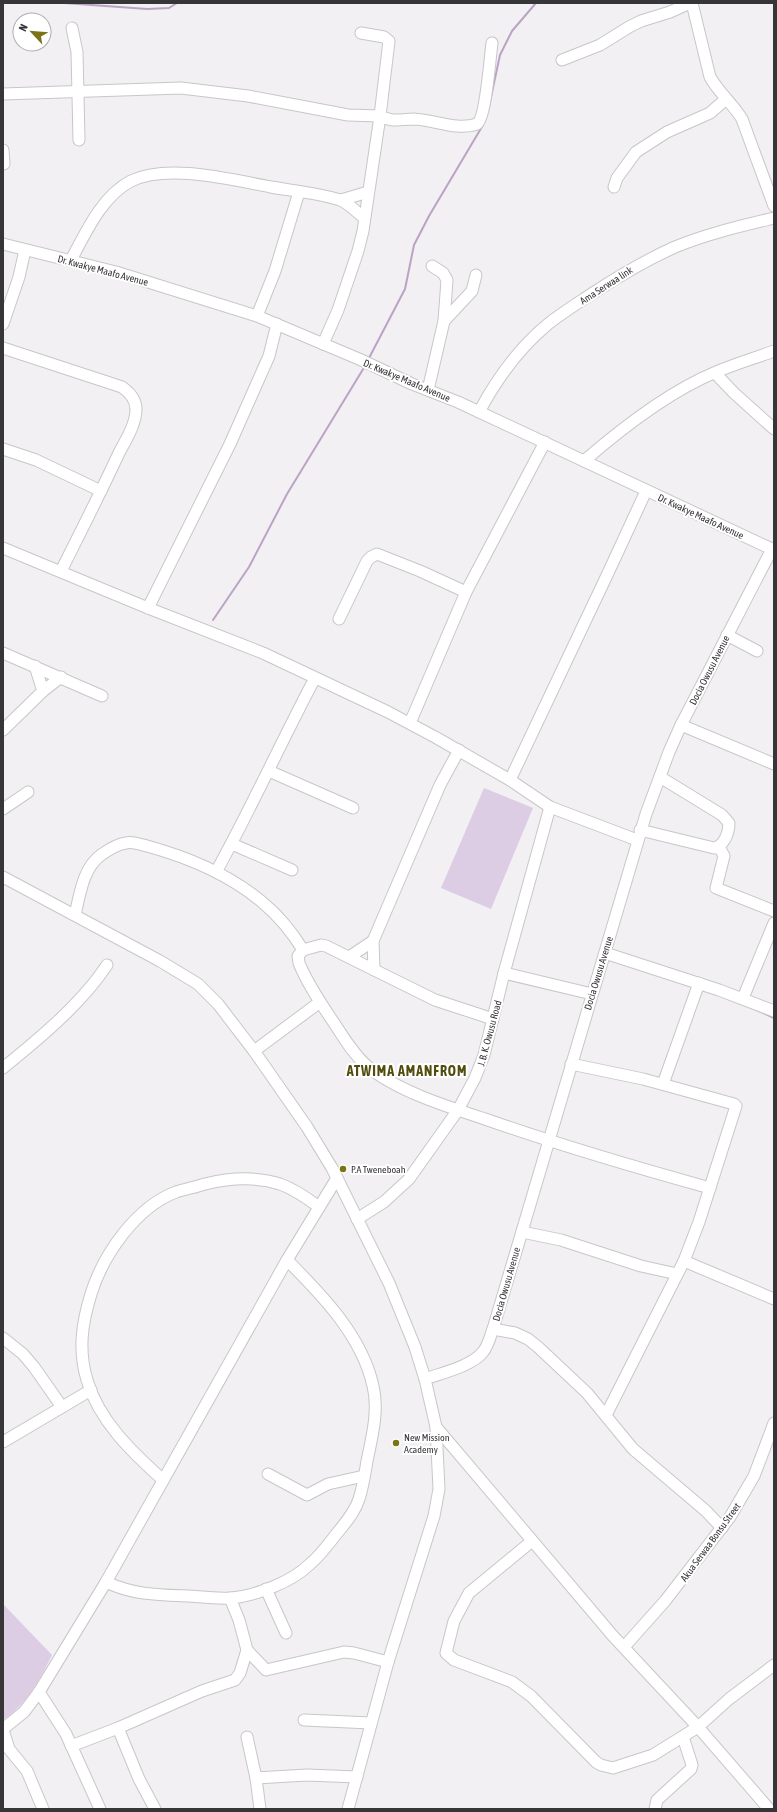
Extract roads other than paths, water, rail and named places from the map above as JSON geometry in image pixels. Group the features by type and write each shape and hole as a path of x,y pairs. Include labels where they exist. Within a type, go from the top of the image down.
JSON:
{"street":[{"path":"562,60 600,45 641,21 670,12 691,3 710,78 716,88 734,106 742,119 774,206"},
{"path":"72,28 77,52 79,140"},
{"path":"323,344 338,310 358,251 380,116 389,41 384,37 361,33"},
{"path":"3,94 79,90 181,88 206,90 342,114 380,116 394,121 413,119 457,126 477,124 484,108 492,43"},
{"path":"614,187 617,178 636,152 667,132 710,113 726,99"},
{"path":"3,150 4,164"},
{"path":"71,260 90,226 109,198 120,188 140,177 176,174 197,175 299,192 341,200 364,218"},
{"path":"257,316 275,271 299,192"},
{"path":"341,200 368,192"},
{"name":"Ama Serwaa link","path":"479,412 500,376 536,335 560,315 611,281 641,263 680,245 774,218"},
{"name":"Dr. Kwakye Maafo Avenue","path":"3,244 71,260 175,289 257,316 458,402 773,549"},
{"path":"3,324 19,277 25,250"},
{"path":"428,390 444,321 447,280 443,273 432,266"},
{"path":"444,321 472,290 476,276"},
{"path":"148,608 230,444 269,356 277,324"},
{"path":"3,348 122,387 133,399 136,409 132,426 61,572"},
{"path":"584,461 620,431 686,388 715,372 774,352"},
{"path":"715,372 738,396 774,429"},
{"path":"410,723 466,592 545,442"},
{"path":"3,449 36,460 101,491"},
{"path":"510,780 646,491"},
{"path":"3,548 148,608 241,644 315,678 410,723 510,780 550,807 639,835 710,848 720,846"},
{"name":"Docia Owusu Avenue","path":"425,1379 476,1359 484,1350 493,1329 639,835 680,725 773,549"},
{"path":"339,619 367,561 377,554 420,571 466,592"},
{"path":"727,635 757,651"},
{"path":"3,652 102,696"},
{"path":"35,666 43,691"},
{"path":"3,730 43,691 60,677"},
{"path":"216,872 232,844 269,771 294,717 315,678"},
{"path":"680,725 774,764"},
{"path":"374,970 373,941 440,785 458,750"},
{"path":"269,771 353,808"},
{"path":"660,777 726,819 729,823 729,828 720,846 724,856 716,888 774,911"},
{"path":"3,809 28,792"},
{"name":"J. B. K. Owusu Road","path":"357,1219 384,1202 409,1178 458,1110 475,1078 484,1055 504,973 550,807"},
{"path":"75,915 83,882 89,868 100,855 126,842 157,849 216,872 248,891 266,905 283,922 303,950"},
{"path":"232,844 292,870"},
{"path":"3,877 154,958 198,984 229,1016 307,1127 337,1178 394,1295 415,1347 425,1379 436,1427 439,1479 434,1516 388,1662 348,1809"},
{"path":"743,998 774,922"},
{"path":"349,957 373,941"},
{"path":"493,1019 435,1000 324,945 303,950 298,956 299,963 320,1002 351,1048 368,1066 395,1083 458,1110 549,1141 710,1188"},
{"path":"605,953 743,998 774,1011"},
{"path":"3,1068 40,1038 91,986 107,965"},
{"path":"504,973 592,994"},
{"path":"663,1084 699,983"},
{"path":"254,1051 320,1002"},
{"path":"571,1064 663,1084 734,1104 736,1106 699,1222 684,1261 606,1415"},
{"path":"163,1480 142,1461 116,1432 101,1411 91,1390 82,1358 84,1318 101,1268 108,1254 129,1227 147,1210 176,1192 221,1180 238,1178 254,1179 279,1184 298,1193 319,1206"},
{"path":"43,1809 27,1771 10,1748 3,1730 24,1712 39,1692 106,1582 287,1260 337,1178"},
{"path":"522,1232 561,1240 641,1266 677,1274"},
{"path":"106,1582 121,1589 143,1594 230,1598 255,1593 299,1573 321,1553 353,1512 359,1500 364,1476 375,1410 374,1391 369,1372 342,1322 327,1302 287,1260"},
{"path":"684,1261 774,1299"},
{"path":"493,1329 515,1333 528,1339 568,1375 606,1415 633,1448 706,1511 722,1528"},
{"path":"3,1338 23,1354 62,1407"},
{"path":"3,1442 91,1390"},
{"name":"Akua Serwaa Bonsu Street","path":"624,1647 665,1601 722,1528 751,1482 774,1423"},
{"path":"436,1427 624,1647 698,1727 769,1809"},
{"path":"268,1474 305,1495 332,1483 364,1476"},
{"path":"532,1541 469,1593 454,1621 446,1650 449,1656 512,1682 531,1696 596,1762 601,1765 613,1768 653,1755 698,1727 729,1699 774,1665"},
{"path":"266,1589 286,1633"},
{"path":"230,1598 239,1620 247,1650 263,1668 269,1670 344,1652 354,1653 388,1662"},
{"path":"71,1746 118,1728 202,1691 235,1680 240,1673 247,1650"},
{"path":"39,1692 61,1724 100,1809"},
{"path":"304,1720 371,1723"},
{"path":"118,1728 139,1779 155,1809"},
{"path":"247,1737 256,1778 260,1809"},
{"path":"655,1809 657,1800 692,1769 682,1737"},
{"path":"256,1778 308,1775 357,1777"}],"waterway":[{"path":"64,3 147,9 169,8 177,3"},
{"path":"488,111 500,55 512,31 536,3"},
{"path":"368,360 405,289 414,245 429,216 483,125"},
{"path":"213,620 249,567 287,494 365,366"},
{"path":"755,1009 774,1018"}],"place":[{"name":"P.A Tweneboah","path":"343,1169"},
{"name":"New Mission Academy","path":"396,1443"}],"district":[{"name":"ATWIMA AMANFROM","path":"407,1071"}]}
